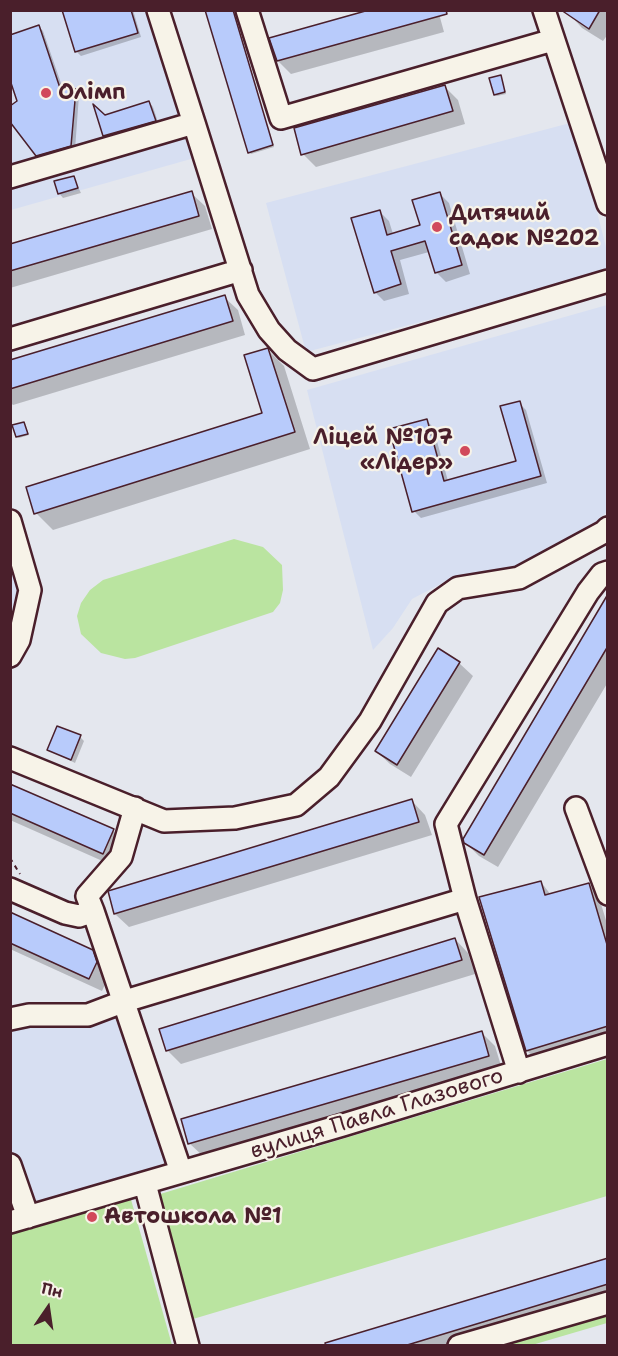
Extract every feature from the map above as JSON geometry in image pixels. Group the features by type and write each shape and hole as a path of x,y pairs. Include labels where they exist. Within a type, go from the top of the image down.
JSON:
{"street":[{"path":"158,10 248,295 270,330 287,350 313,369 608,281"},
{"path":"247,10 281,118 553,40"},
{"path":"544,10 608,204"},
{"path":"10,177 194,123"},
{"path":"10,339 241,270"},
{"path":"10,521 30,590 19,640 10,656"},
{"path":"10,758 164,821 235,818 296,805 329,777 370,721 436,603 458,588 519,578 608,528"},
{"path":"519,1072 465,899 446,824 588,592 602,574 608,572"},
{"path":"135,808 121,857 87,896 182,1172"},
{"path":"576,808 608,894"},
{"path":"10,889 65,913 79,916 93,911"},
{"path":"10,1019 28,1015 88,1015 125,1001 465,899"},
{"name":"вулиця Павла Глазового","path":"19,1219 145,1184 608,1044"},
{"path":"10,1165 19,1219"},
{"path":"145,1184 188,1346"},
{"path":"459,1346 608,1303"}],"shaded area":[{"path":"11,11 169,11 212,153 11,210"},
{"name":"Дитячий садок №202","path":"574,122 607,251 607,273 306,352 266,203"},
{"name":"Ліцей №107 «Лідер»","path":"607,305 607,512 562,551 492,578 450,579 412,599 393,628 373,650 307,390"},
{"path":"11,544 24,583 11,629"},
{"path":"125,1001 178,1160 24,1206 11,1165 10,1019"}],"green space":[{"path":"234,539 263,547 282,565 283,590 280,603 273,612 135,658 125,659 101,653 81,634 77,616 81,603 90,590 103,580"},
{"path":"607,1059 607,1196 193,1319 157,1195"},
{"path":"130,1196 172,1345 11,1346 11,1230"},
{"path":"607,1309 607,1323 532,1345 485,1346"}],"building":[{"path":"62,10 131,10 138,33 75,52"},
{"path":"205,10 233,10 273,145 248,153"},
{"path":"369,10 446,10 447,14 277,61 269,38"},
{"path":"561,10 600,10 589,29"},
{"name":"Олімп","path":"39,25 60,88 76,89 71,146 36,156 10,122 10,106 17,101 10,80 10,35"},
{"path":"501,75 505,92 494,95 489,78"},
{"path":"445,85 453,111 301,155 294,128"},
{"path":"149,101 156,121 103,136 93,104 105,115"},
{"path":"74,176 78,188 58,194 54,181"},
{"path":"192,191 199,216 10,271 10,244"},
{"path":"440,192 462,265 435,273 425,241 391,251 401,284 374,293 351,218 380,210 387,235 420,225 412,200"},
{"path":"225,295 233,321 10,389 10,360"},
{"path":"268,348 295,432 34,514 26,487 262,413 244,355"},
{"path":"520,401 541,476 412,512 389,429 427,419 444,481 516,461 500,406"},
{"path":"24,422 28,434 16,437 12,425"},
{"path":"608,594 608,646 484,855 464,843 463,839"},
{"path":"438,648 460,662 397,765 375,751"},
{"path":"57,726 81,735 71,760 47,750"},
{"path":"10,784 114,829 103,854 10,813"},
{"path":"412,799 419,822 114,914 108,891"},
{"path":"541,881 545,895 589,883 608,948 608,1026 526,1051 479,897"},
{"path":"10,912 93,950 97,962 89,979 10,943"},
{"path":"455,938 462,960 166,1051 159,1029"},
{"path":"482,1031 489,1056 188,1144 181,1119"},
{"path":"608,1258 608,1284 404,1346 326,1346 325,1343"}],"place":[{"name":"Олімп","path":"46,93"},
{"name":"Дитячий садок №202","path":"437,227"},
{"name":"Ліцей №107 «Лідер»","path":"465,451"},
{"name":"Автошкола №1","path":"92,1217"}]}
